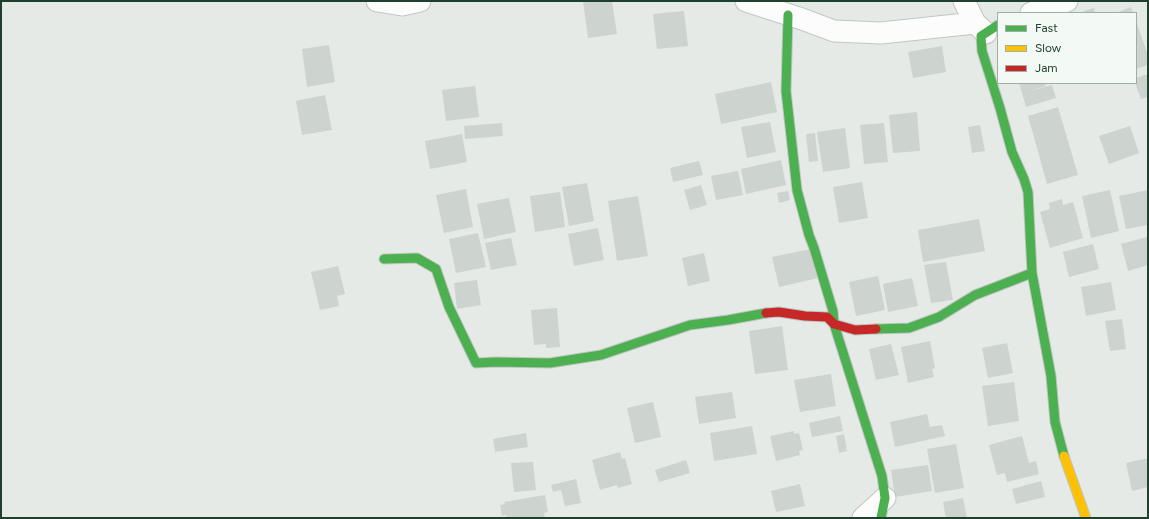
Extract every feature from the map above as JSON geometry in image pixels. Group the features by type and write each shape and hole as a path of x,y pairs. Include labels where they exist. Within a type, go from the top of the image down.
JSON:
{"street":[{"path":"377,1 402,5 420,1"},
{"path":"746,1 834,31 881,33 986,27"},
{"path":"964,1 986,27"},
{"path":"1034,12 1067,1"},
{"path":"788,15 786,91 797,190 809,235 833,310 834,324 882,476 885,498 881,518"},
{"path":"986,27 981,36 982,51 1012,152 1028,192 1032,273 1051,376 1055,422 1065,459 1086,518"},
{"path":"384,259 417,258 436,269 449,307 476,363 550,362 601,355 690,325 779,312 805,316 827,317 834,324 855,330 909,328 939,317 975,295 1032,273"},
{"path":"863,518 885,498"}],"building":[{"path":"583,1 612,1 617,34 588,38"},
{"path":"1131,7 1133,12 1118,12"},
{"path":"1094,8 1095,12 1084,12"},
{"path":"684,11 688,46 657,49 653,14"},
{"path":"1137,24 1148,55 1148,65 1137,69"},
{"path":"329,45 335,82 307,87 302,49"},
{"path":"942,46 946,72 913,78 908,52"},
{"path":"1148,74 1148,97 1141,99 1135,84 1137,84 1137,78"},
{"path":"771,82 777,112 721,124 715,94"},
{"path":"1019,84 1045,84 1046,86 1022,93"},
{"path":"1052,85 1056,98 1026,107 1022,93"},
{"path":"475,86 479,117 446,121 442,90"},
{"path":"325,95 332,130 302,135 296,101"},
{"path":"1058,107 1078,175 1047,184 1028,116"},
{"path":"917,112 920,151 893,153 889,115"},
{"path":"770,122 776,152 747,158 741,127"},
{"path":"502,123 503,136 465,139 464,126"},
{"path":"884,123 888,162 864,164 860,125"},
{"path":"980,125 985,151 972,153 968,127"},
{"path":"1130,126 1139,153 1109,164 1099,136"},
{"path":"845,128 850,168 823,172 817,132"},
{"path":"815,133 818,161 809,162 806,134"},
{"path":"462,134 467,162 430,169 425,141"},
{"path":"781,160 786,185 746,194 741,169"},
{"path":"699,161 703,175 673,182 670,168"},
{"path":"738,171 743,195 716,200 711,176"},
{"path":"862,182 868,218 839,223 833,187"},
{"path":"587,183 594,221 569,226 562,187"},
{"path":"701,185 707,205 690,210 684,190"},
{"path":"466,189 473,227 444,233 436,195"},
{"path":"1110,190 1119,231 1091,238 1082,196"},
{"path":"1148,190 1148,225 1126,229 1119,196"},
{"path":"788,191 790,200 779,203 777,193"},
{"path":"560,192 565,227 535,232 530,196"},
{"path":"638,196 648,256 617,261 608,201"},
{"path":"509,198 516,232 484,239 477,204"},
{"path":"1062,199 1063,205 1073,202 1083,238 1050,248 1040,212 1050,209 1049,203"},
{"path":"979,219 985,251 923,262 918,230"},
{"path":"598,228 604,260 574,266 568,234"},
{"path":"478,233 486,267 456,273 449,239"},
{"path":"1147,237 1148,265 1128,271 1121,244"},
{"path":"511,238 517,265 491,270 485,243"},
{"path":"1093,244 1099,269 1069,277 1063,252"},
{"path":"811,249 818,278 779,287 772,257"},
{"path":"704,253 710,281 688,286 682,258"},
{"path":"946,262 953,300 931,303 924,265"},
{"path":"338,266 345,294 337,296 339,306 320,310 311,272"},
{"path":"878,276 885,310 856,316 849,282"},
{"path":"912,278 918,306 888,312 883,284"},
{"path":"477,280 481,305 457,309 454,283"},
{"path":"1111,282 1116,310 1086,316 1081,287"},
{"path":"557,308 560,347 546,348 546,344 534,345 531,310"},
{"path":"1122,319 1126,349 1110,351 1105,321"},
{"path":"782,326 788,370 755,374 749,331"},
{"path":"930,341 935,368 932,369 934,377 908,383 901,347"},
{"path":"1007,343 1013,373 988,378 982,348"},
{"path":"891,344 899,375 876,380 869,349"},
{"path":"831,374 836,406 800,412 794,380"},
{"path":"1014,382 1019,421 988,426 982,386"},
{"path":"732,392 736,418 699,424 695,397"},
{"path":"653,402 661,437 635,443 627,408"},
{"path":"927,414 930,427 942,425 945,436 895,447 890,422"},
{"path":"840,416 843,431 812,437 809,423"},
{"path":"752,426 757,454 714,461 710,433"},
{"path":"794,431 794,434 799,433 803,450 799,451 800,455 776,461 770,436"},
{"path":"526,433 528,447 495,452 493,439"},
{"path":"844,434 847,451 839,453 836,436"},
{"path":"1022,436 1029,463 1036,461 1039,474 1007,482 1005,473 997,475 989,445"},
{"path":"956,444 964,488 935,493 927,449"},
{"path":"620,452 622,459 625,458 632,484 618,488 617,485 600,490 592,460"},
{"path":"1148,458 1148,487 1132,491 1126,463"},
{"path":"686,460 690,473 659,482 655,470"},
{"path":"533,462 536,490 514,492 511,463"},
{"path":"928,465 932,491 895,497 891,470"},
{"path":"576,479 581,503 565,506 561,490 553,492 551,485"},
{"path":"1041,481 1045,497 1016,504 1012,489"},
{"path":"800,484 805,506 776,512 771,491"},
{"path":"545,495 548,512 544,513 545,518 507,518 506,515 502,516 500,505 505,504 504,502"},
{"path":"963,498 967,518 946,518 943,502"}],"traffic: fast":[{"path":"788,15 786,91 797,190 809,235 833,311 834,324 882,476 885,498 881,518"},
{"path":"997,26 981,36 982,51 1012,152 1028,192 1032,273 1051,376 1055,422 1064,456"},
{"path":"384,259 417,258 436,269 449,307 476,363 550,363 601,355 690,325 766,313"},
{"path":"876,329 909,328 939,317 975,295 1032,273"}],"traffic: slow":[{"path":"1064,456 1086,518"}],"traffic: jam":[{"path":"766,313 779,312 805,316 827,317 834,324 855,330 876,329"}]}
